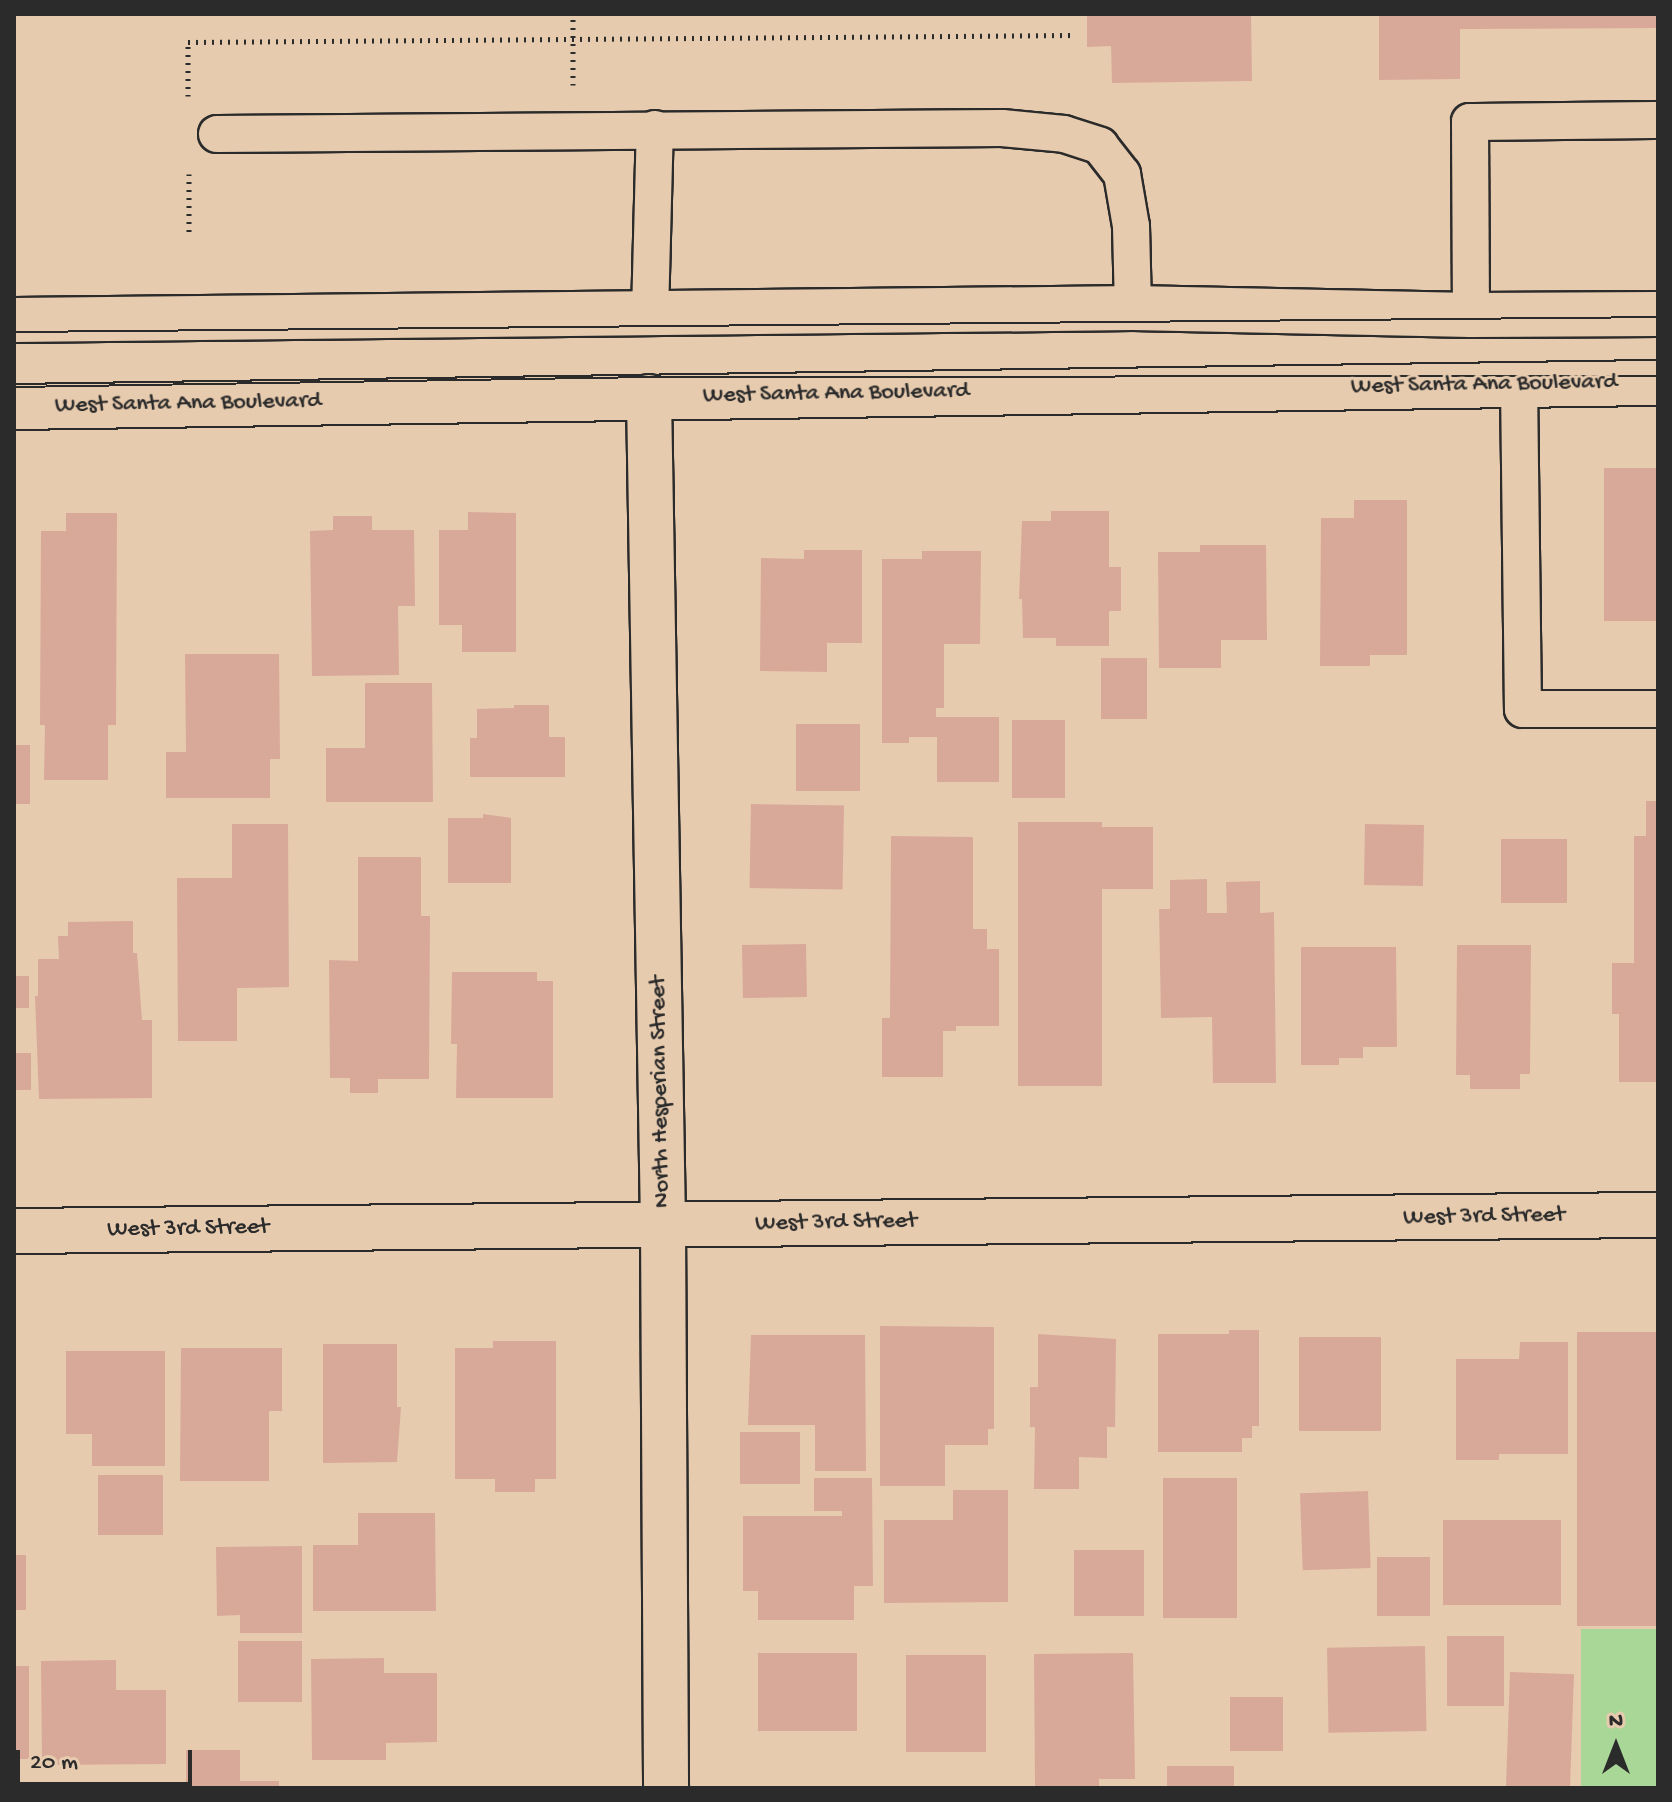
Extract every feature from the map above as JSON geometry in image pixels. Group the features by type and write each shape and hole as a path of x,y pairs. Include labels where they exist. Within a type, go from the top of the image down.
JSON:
{"main road":[{"path":"14,320 1133,308 1471,315 1658,314"},
{"name":"West Santa Ana Boulevard","path":"14,407 1658,383"},
{"name":"North Hesperian Street","path":"649,397 663,1225 666,1788"},
{"name":"West 3rd Street","path":"14,1231 1658,1215"}],"lane":[{"path":"1471,315 1470,122 1658,120"},
{"path":"217,134 1002,128 1064,134 1100,146 1122,174 1131,226 1133,308"},
{"path":"650,314 655,129"},
{"path":"1519,384 1523,709 1658,709"}],"path":[{"path":"573,14 573,99"},
{"path":"188,101 188,42 1073,35"},
{"path":"189,161 189,235"}],"green space":[{"path":"1581,1629 1658,1629 1658,1788 1581,1788"}],"building":[{"path":"1087,14 1251,14 1252,81 1112,83 1111,46 1087,47"},
{"path":"1379,14 1658,14 1658,28 1460,29 1460,79 1379,80"},
{"path":"1604,468 1658,468 1658,621 1604,621"},
{"path":"1354,500 1407,500 1407,655 1370,655 1370,666 1320,666 1321,518 1354,518"},
{"path":"1051,511 1109,511 1109,567 1121,567 1121,611 1109,611 1109,646 1056,646 1056,638 1023,638 1022,599 1019,599 1022,521 1051,521"},
{"path":"468,512 516,513 516,652 462,652 462,625 439,625 439,530 468,530"},
{"path":"66,513 117,513 116,725 108,725 108,780 44,780 45,725 40,725 41,531 66,531"},
{"path":"333,516 372,516 372,530 414,530 415,606 398,606 399,675 312,676 310,531 333,530"},
{"path":"1200,545 1266,545 1267,640 1221,640 1221,668 1159,668 1158,552 1200,552"},
{"path":"804,550 862,550 862,643 827,643 827,672 760,671 761,558 804,559"},
{"path":"922,551 981,551 980,644 944,644 944,708 936,708 936,717 999,717 999,782 937,782 937,737 909,737 909,743 882,743 882,559 922,559"},
{"path":"185,654 279,654 280,759 270,759 270,798 166,798 166,752 186,752"},
{"path":"1101,658 1147,658 1147,719 1101,719"},
{"path":"365,683 432,683 433,802 326,802 326,748 365,748"},
{"path":"514,705 549,705 549,737 565,737 565,777 470,777 470,738 477,738 477,709 514,708"},
{"path":"1012,720 1065,720 1065,798 1012,798"},
{"path":"796,724 860,724 860,791 796,791"},
{"path":"14,745 30,745 30,804 14,804"},
{"path":"1646,801 1658,801 1658,1082 1619,1082 1619,1014 1612,1014 1612,963 1634,963 1634,836 1646,836"},
{"path":"751,804 844,806 843,890 750,888"},
{"path":"483,814 511,818 511,883 448,883 448,818 483,818"},
{"path":"1018,822 1102,822 1102,827 1153,827 1153,889 1102,889 1102,1086 1018,1086"},
{"path":"232,824 288,824 289,987 237,988 237,1041 178,1041 177,878 232,878"},
{"path":"1365,824 1424,825 1423,886 1364,885"},
{"path":"891,836 973,837 973,929 987,929 987,949 999,949 999,1026 956,1026 956,1031 943,1031 943,1077 882,1077 882,1018 890,1018"},
{"path":"1501,839 1567,839 1567,903 1501,903"},
{"path":"358,857 421,857 421,916 430,916 429,1079 378,1079 378,1093 350,1093 350,1078 330,1078 329,960 358,961"},
{"path":"1207,879 1207,913 1227,913 1226,882 1260,881 1260,913 1274,912 1276,1083 1213,1083 1212,1017 1161,1018 1159,909 1170,909 1170,880"},
{"path":"133,921 133,953 137,953 142,1020 152,1020 152,1098 39,1099 35,996 38,996 38,959 59,959 58,936 68,936 68,922"},
{"path":"806,944 807,997 743,998 742,945"},
{"path":"1457,945 1531,945 1530,1074 1520,1074 1520,1089 1470,1089 1470,1075 1456,1075"},
{"path":"1301,947 1396,947 1397,1047 1363,1047 1363,1058 1339,1058 1339,1065 1301,1065"},
{"path":"452,972 537,972 537,981 553,981 553,1098 456,1098 457,1044 451,1044"},
{"path":"14,976 29,976 29,1008 14,1008"},
{"path":"14,1053 31,1053 31,1090 14,1090"},
{"path":"880,1326 994,1327 994,1429 988,1429 988,1445 945,1445 945,1486 880,1486"},
{"path":"1229,1330 1259,1330 1259,1426 1252,1426 1252,1438 1242,1438 1242,1452 1158,1452 1158,1334 1229,1334"},
{"path":"1577,1332 1658,1332 1658,1626 1577,1626"},
{"path":"1038,1334 1116,1339 1115,1427 1107,1427 1107,1458 1079,1457 1079,1489 1034,1489 1035,1427 1030,1427 1030,1387 1038,1387"},
{"path":"751,1335 865,1335 866,1471 815,1471 815,1425 748,1425"},
{"path":"1299,1337 1381,1337 1381,1431 1299,1431"},
{"path":"493,1341 556,1341 556,1479 535,1479 535,1492 495,1492 495,1479 455,1479 455,1348 493,1348"},
{"path":"1520,1342 1568,1342 1568,1454 1499,1454 1499,1460 1456,1460 1456,1359 1519,1359"},
{"path":"323,1344 397,1344 397,1407 401,1407 397,1462 323,1463"},
{"path":"181,1348 282,1348 282,1411 269,1411 269,1481 180,1481"},
{"path":"66,1351 165,1351 165,1466 92,1466 92,1434 66,1434"},
{"path":"740,1432 800,1432 800,1484 740,1484"},
{"path":"98,1475 163,1475 163,1535 98,1535"},
{"path":"814,1478 872,1478 873,1586 854,1586 854,1620 758,1620 758,1591 743,1591 743,1516 842,1516 842,1511 814,1511"},
{"path":"1163,1478 1237,1478 1237,1618 1163,1618"},
{"path":"953,1490 1008,1490 1008,1602 884,1603 884,1520 953,1520"},
{"path":"1368,1491 1371,1568 1303,1570 1300,1493"},
{"path":"358,1513 435,1513 436,1611 313,1611 313,1545 358,1545"},
{"path":"1443,1520 1561,1520 1561,1605 1443,1605"},
{"path":"302,1546 302,1633 240,1633 240,1615 217,1616 216,1547"},
{"path":"1074,1550 1144,1550 1144,1616 1074,1616"},
{"path":"14,1555 26,1555 26,1610 14,1610"},
{"path":"1377,1557 1430,1557 1430,1616 1377,1616"},
{"path":"1447,1636 1504,1636 1504,1706 1447,1706"},
{"path":"238,1641 302,1641 302,1702 238,1702"},
{"path":"1425,1646 1426,1731 1328,1733 1327,1648"},
{"path":"758,1653 857,1653 857,1731 758,1731"},
{"path":"1133,1653 1135,1779 1099,1779 1099,1788 1035,1788 1034,1654"},
{"path":"906,1655 986,1655 986,1752 906,1752"},
{"path":"384,1658 384,1673 437,1673 437,1742 386,1743 386,1760 312,1760 311,1659"},
{"path":"116,1660 116,1690 166,1690 166,1764 42,1765 41,1661"},
{"path":"14,1666 29,1666 29,1759 14,1759"},
{"path":"1510,1672 1574,1674 1570,1788 1506,1788"},
{"path":"1230,1697 1283,1697 1283,1751 1230,1751"},
{"path":"186,1750 240,1750 240,1781 279,1781 279,1788 186,1788"},
{"path":"1167,1766 1234,1766 1234,1788 1167,1788"}],"tram line":[{"path":"14,332 1658,317"},
{"path":"14,387 649,377 1658,376"}]}
